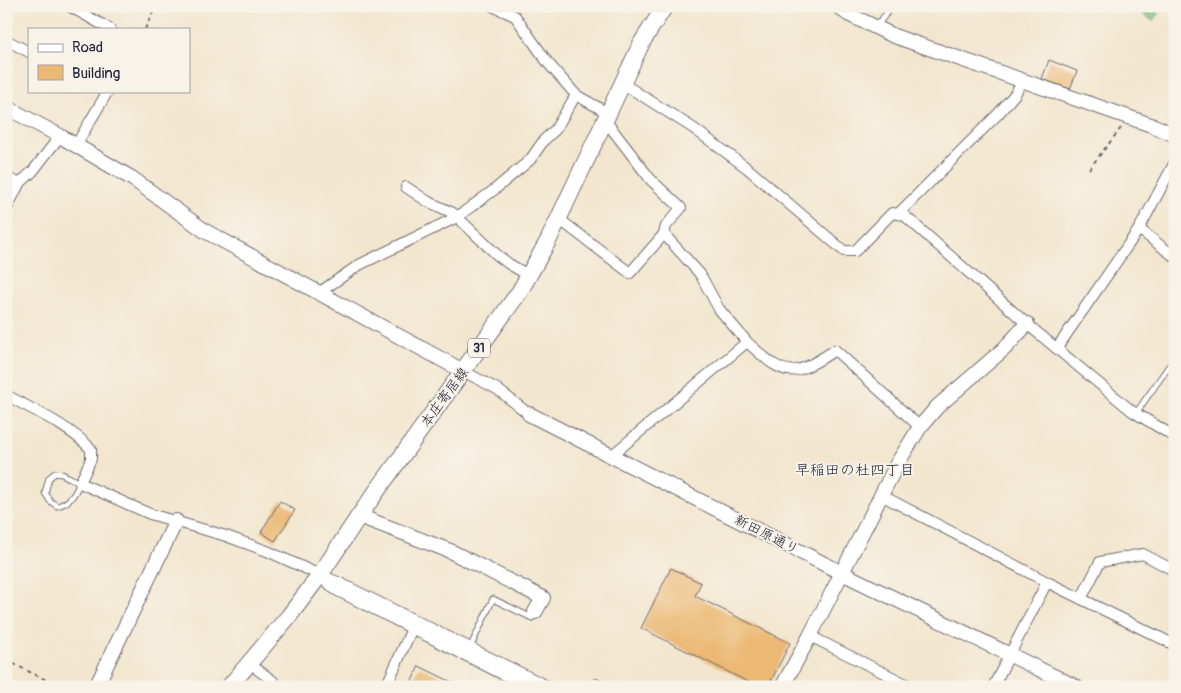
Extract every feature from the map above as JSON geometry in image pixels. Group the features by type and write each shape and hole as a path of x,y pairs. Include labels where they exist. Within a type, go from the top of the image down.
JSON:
{"main road":[{"name":"本庄寄居線","path":"229,687 320,576 359,516 520,291 559,218 642,42 665,6"}],"street":[{"path":"69,6 108,28"},
{"path":"492,6 515,16 548,62 576,95 606,117 651,180 681,208 666,226 664,234 630,273 559,218"},
{"path":"838,6 848,14 894,36 1022,82 1129,117 1175,135"},
{"path":"6,40 28,51"},
{"path":"898,214 998,114 1015,94 1022,82"},
{"path":"622,83 693,128 747,168 844,251 855,252 892,213 904,215 1028,324 1136,413 1173,432"},
{"path":"76,145 105,92"},
{"path":"320,292 359,266 458,217 494,190 530,160 544,140 555,130 576,95"},
{"path":"6,107 133,179 205,231 463,371"},
{"path":"6,210 19,184 33,171 60,136"},
{"path":"1057,348 1139,229 1175,162"},
{"path":"6,177 19,184"},
{"path":"406,187 427,201 453,213 496,254 528,275"},
{"path":"1139,229 1175,256"},
{"path":"664,234 700,274 719,309 747,342 779,368 791,371 798,370 835,350 920,426"},
{"path":"782,687 810,636 897,464 920,426 937,407 1006,348 1028,324"},
{"path":"611,456 747,342"},
{"name":"新田原通り","path":"463,371 497,389 529,414 842,573 1076,687"},
{"path":"6,395 69,430 79,437 91,450 91,459 80,483 150,514 267,550 320,576 336,590 414,624 468,652 528,687"},
{"path":"881,495 1047,582 1175,645"},
{"path":"359,516 450,551 542,598 535,612"},
{"path":"96,687 176,521"},
{"path":"1081,598 1100,562 1143,554 1175,571"},
{"path":"993,687 1047,582"},
{"path":"386,687 414,624"},
{"path":"810,636 912,687"},
{"path":"468,652 549,687"},
{"path":"258,670 273,681 272,687"},
{"path":"594,687 596,684 602,687"}],"lane":[{"path":"875,27 892,6"},
{"path":"1136,413 1170,366 1175,370"},
{"path":"55,473 62,474 80,483 67,504 57,506 44,493 49,478 55,473"},
{"path":"468,652 493,600 532,618 535,612"}],"path":[{"path":"145,28 156,6"},
{"path":"1089,169 1129,117"},
{"path":"6,660 60,687"}],"green space":[{"path":"1132,6 1163,6 1153,21"}],"building":[{"path":"1049,60 1077,71 1070,89 1042,79"},
{"path":"280,501 295,510 275,541 261,532"},
{"path":"671,568 701,583 695,596 790,643 768,687 758,687 641,628"},
{"path":"419,666 462,687 409,687"}],"district":[{"name":"早稲田の杜四丁目","path":"855,470"}]}
